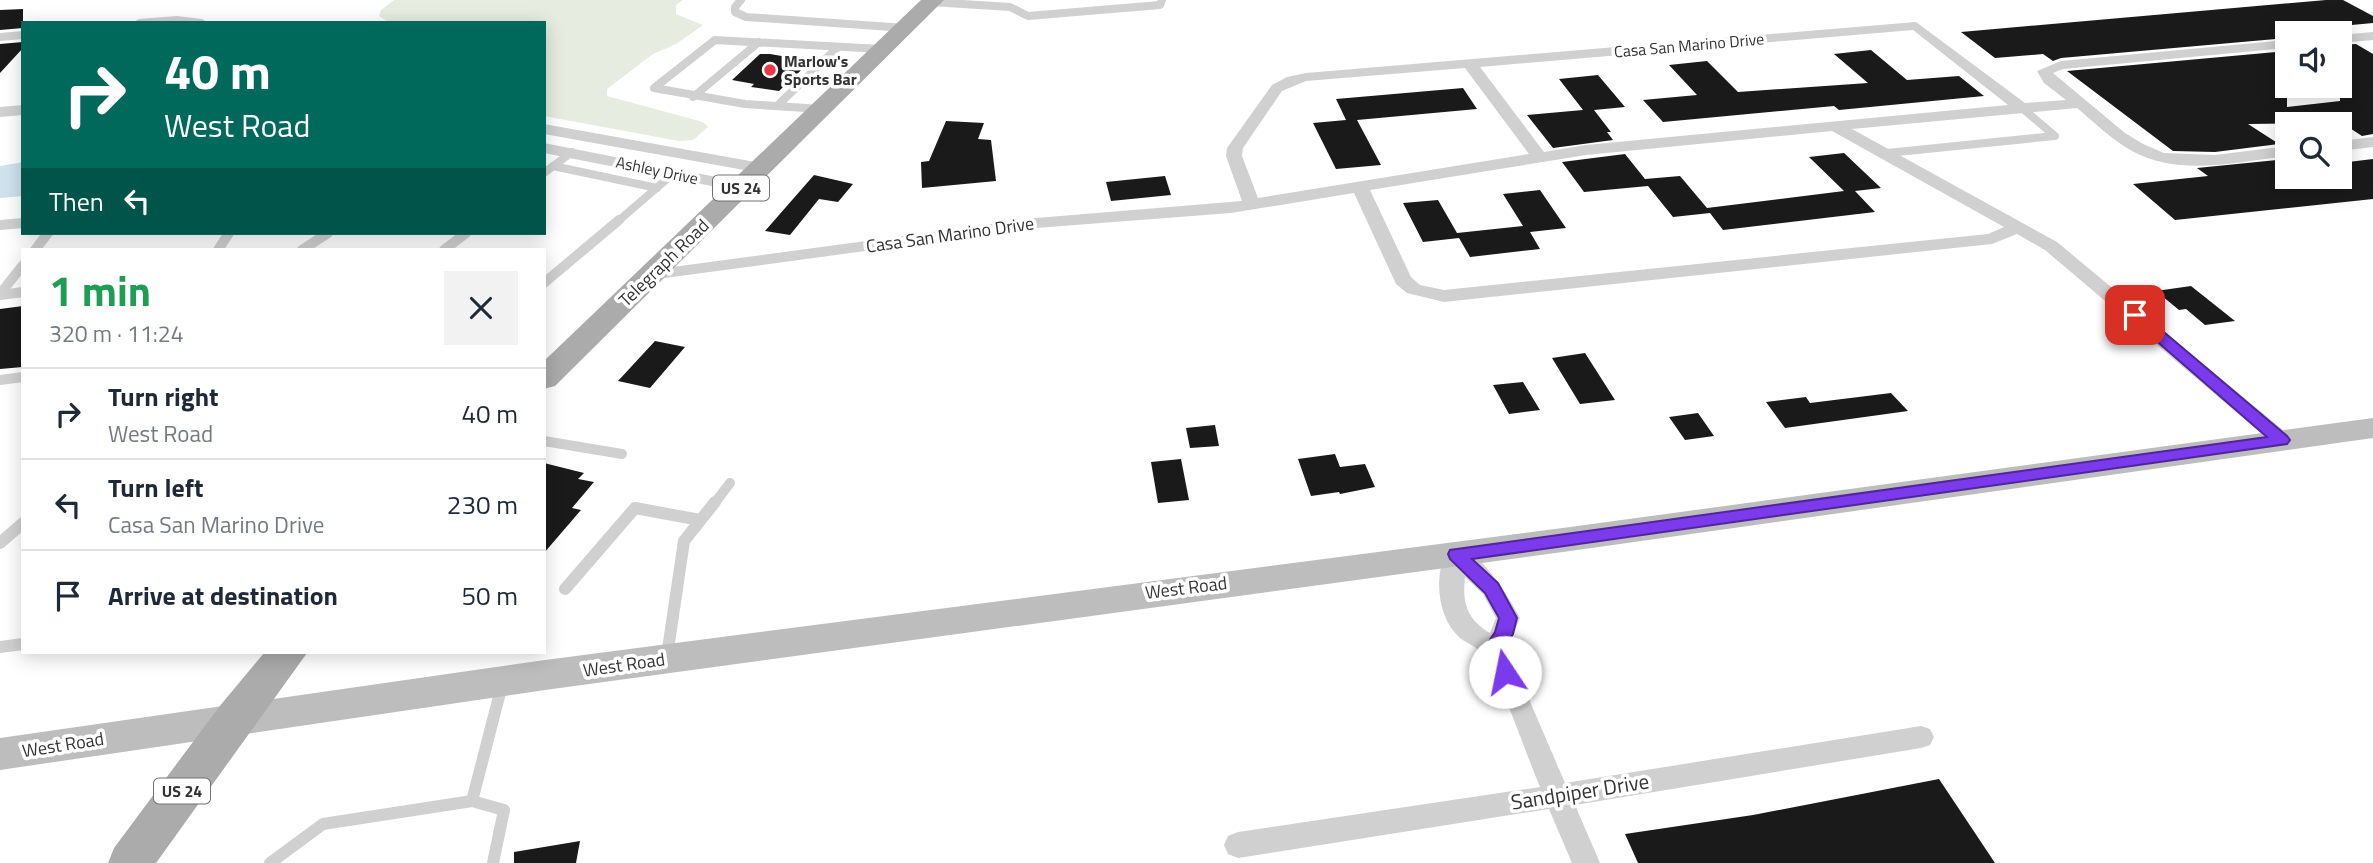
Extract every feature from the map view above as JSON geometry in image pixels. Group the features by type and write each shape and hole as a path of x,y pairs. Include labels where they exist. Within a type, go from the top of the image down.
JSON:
{"main road":[{"name":"Telegraph Road","path":"546,377 932,1"},
{"name":"US 24","path":"130,863 234,719 286,654"}],"street":[{"path":"164,21 185,21"},
{"name":"Casa San Marino Drive","path":"1252,205 1234,156 1235,148 1277,88 1283,83 1306,77 1916,26 2022,108"},
{"path":"0,37 21,36"},
{"path":"2352,38 2373,36"},
{"path":"2275,45 2047,68 2044,75 2139,148 2167,159 2192,160 2275,152"},
{"path":"1469,63 1539,156"},
{"path":"2022,108 2080,103"},
{"name":"Casa San Marino Drive","path":"650,275 1036,223 1170,214 1252,205 1539,156 2022,108"},
{"path":"0,112 21,110"},
{"path":"1835,126 2019,227 2072,262 2282,440"},
{"name":"Ashley Drive","path":"546,129 761,169"},
{"path":"572,152 590,137"},
{"path":"2352,144 2373,142"},
{"name":"Ashley Drive","path":"546,148 742,187"},
{"path":"1360,187 1403,280 1414,289 1444,296 1992,239 2019,227"},
{"name":"West Road","path":"0,754 234,719 1111,598 1457,554 2373,428"},
{"path":"1457,554 1450,593 1454,611 1470,635 1494,647 1586,863"},
{"path":"1457,554 1491,588 1508,618 1503,634 1494,647"},
{"name":"Sandpiper Drive","path":"1238,845 1921,737"}],"lane":[{"path":"741,0 736,12 751,18 906,28"},
{"path":"1010,7 1018,0"},
{"path":"932,1 1010,7 1028,16 1160,5 1162,0"},
{"path":"824,109 693,97 653,88 715,40 884,49"},
{"path":"693,97 759,42"},
{"path":"778,105 838,47"},
{"path":"1887,153 2055,136 2022,108"},
{"path":"546,171 572,152"},
{"path":"553,166 656,188"},
{"path":"546,281 674,173"},
{"path":"0,225 21,223"},
{"path":"305,248 325,235"},
{"path":"447,248 463,235"},
{"path":"0,295 21,268"},
{"path":"0,295 21,292"},
{"path":"0,380 21,377"},
{"path":"546,441 622,454"},
{"path":"667,659 684,541 730,483"},
{"path":"565,589 635,508 700,520"},
{"path":"0,542 21,525"},
{"path":"0,647 21,644"},
{"path":"472,801 502,682"},
{"path":"270,863 323,824 472,801 504,810 493,863"}],"shaded area":[{"path":"394,0 683,0 676,5 676,14 703,25 676,44 653,54 607,89 607,96 703,122 708,127 693,140 679,141 546,116 546,21 387,21 379,16 381,10"}],"water":[{"path":"21,162 21,196 0,198 0,166"}],"building":[{"path":"2326,0 2343,0 2373,16 2373,23 2352,25 2352,21 2275,21 2275,39 2061,58 2053,61 2043,54 1995,58 1961,32"},
{"path":"23,9 21,28 0,30 0,10"},
{"path":"21,42 21,50 0,73 0,44"},
{"path":"2352,44 2373,54 2373,134 2362,136 2352,130 2352,112 2275,112 2275,124 2248,124 2275,141 2275,144 2215,152 2173,151 2067,71 2275,52 2275,98 2287,98 2287,107 2352,98"},
{"path":"1871,50 1907,80 1959,76 1984,96 1839,110 1834,106 1663,122 1643,100 1697,95 1669,65 1707,61 1738,92 1868,83 1834,54"},
{"name":"Marlow's Sports Bar","path":"760,54 811,61 779,91 751,87 754,84 732,80"},
{"path":"1598,75 1625,107 1594,110 1611,132 1607,132 1613,140 1553,148 1527,115 1583,110 1559,79"},
{"path":"1463,88 1477,109 1357,120 1381,165 1336,169 1313,123 1346,120 1336,99"},
{"path":"946,121 984,123 978,139 991,140 996,181 922,188 921,162 929,161"},
{"path":"1844,153 1881,188 1855,191 1875,212 1723,230 1710,213 1673,217 1648,186 1584,192 1562,162 1625,154 1645,179 1680,176 1707,208 1844,191 1809,157"},
{"path":"2373,159 2373,199 2175,220 2133,184 2208,176 2197,168 2275,160 2275,189 2352,189 2352,162"},
{"path":"814,175 853,184 838,202 819,199 790,235 765,231"},
{"path":"1165,176 1171,195 1111,201 1106,182"},
{"path":"1540,190 1566,228 1530,232 1540,249 1470,257 1459,238 1423,242 1403,203 1438,200 1457,233 1523,226 1503,194"},
{"path":"2191,286 2235,321 2205,325 2186,309 2179,310 2156,291"},
{"path":"21,306 21,367 0,369 0,309"},
{"path":"655,341 685,347 650,388 618,381"},
{"path":"1585,353 1615,400 1580,404 1552,358"},
{"path":"1523,382 1540,410 1509,414 1493,385"},
{"path":"1891,393 1908,411 1785,428 1766,402 1806,397 1810,403"},
{"path":"1698,413 1714,436 1685,440 1669,417"},
{"path":"1215,425 1219,446 1190,448 1186,428"},
{"path":"1335,454 1340,467 1365,464 1375,487 1311,496 1298,459"},
{"path":"1181,459 1189,500 1158,503 1151,462"},
{"path":"546,464 584,473 578,479 594,482 572,508 581,510 546,551"},
{"path":"1939,779 1995,863 1638,863 1625,834 1753,815"},
{"path":"580,841 576,863 514,863 514,852"}],"place":[{"name":"Marlow's Sports Bar","path":"770,70"}],"route":[{"path":"1505,672 1494,647 1503,634 1508,618 1491,588 1457,554 2282,440 2135,315"}]}
